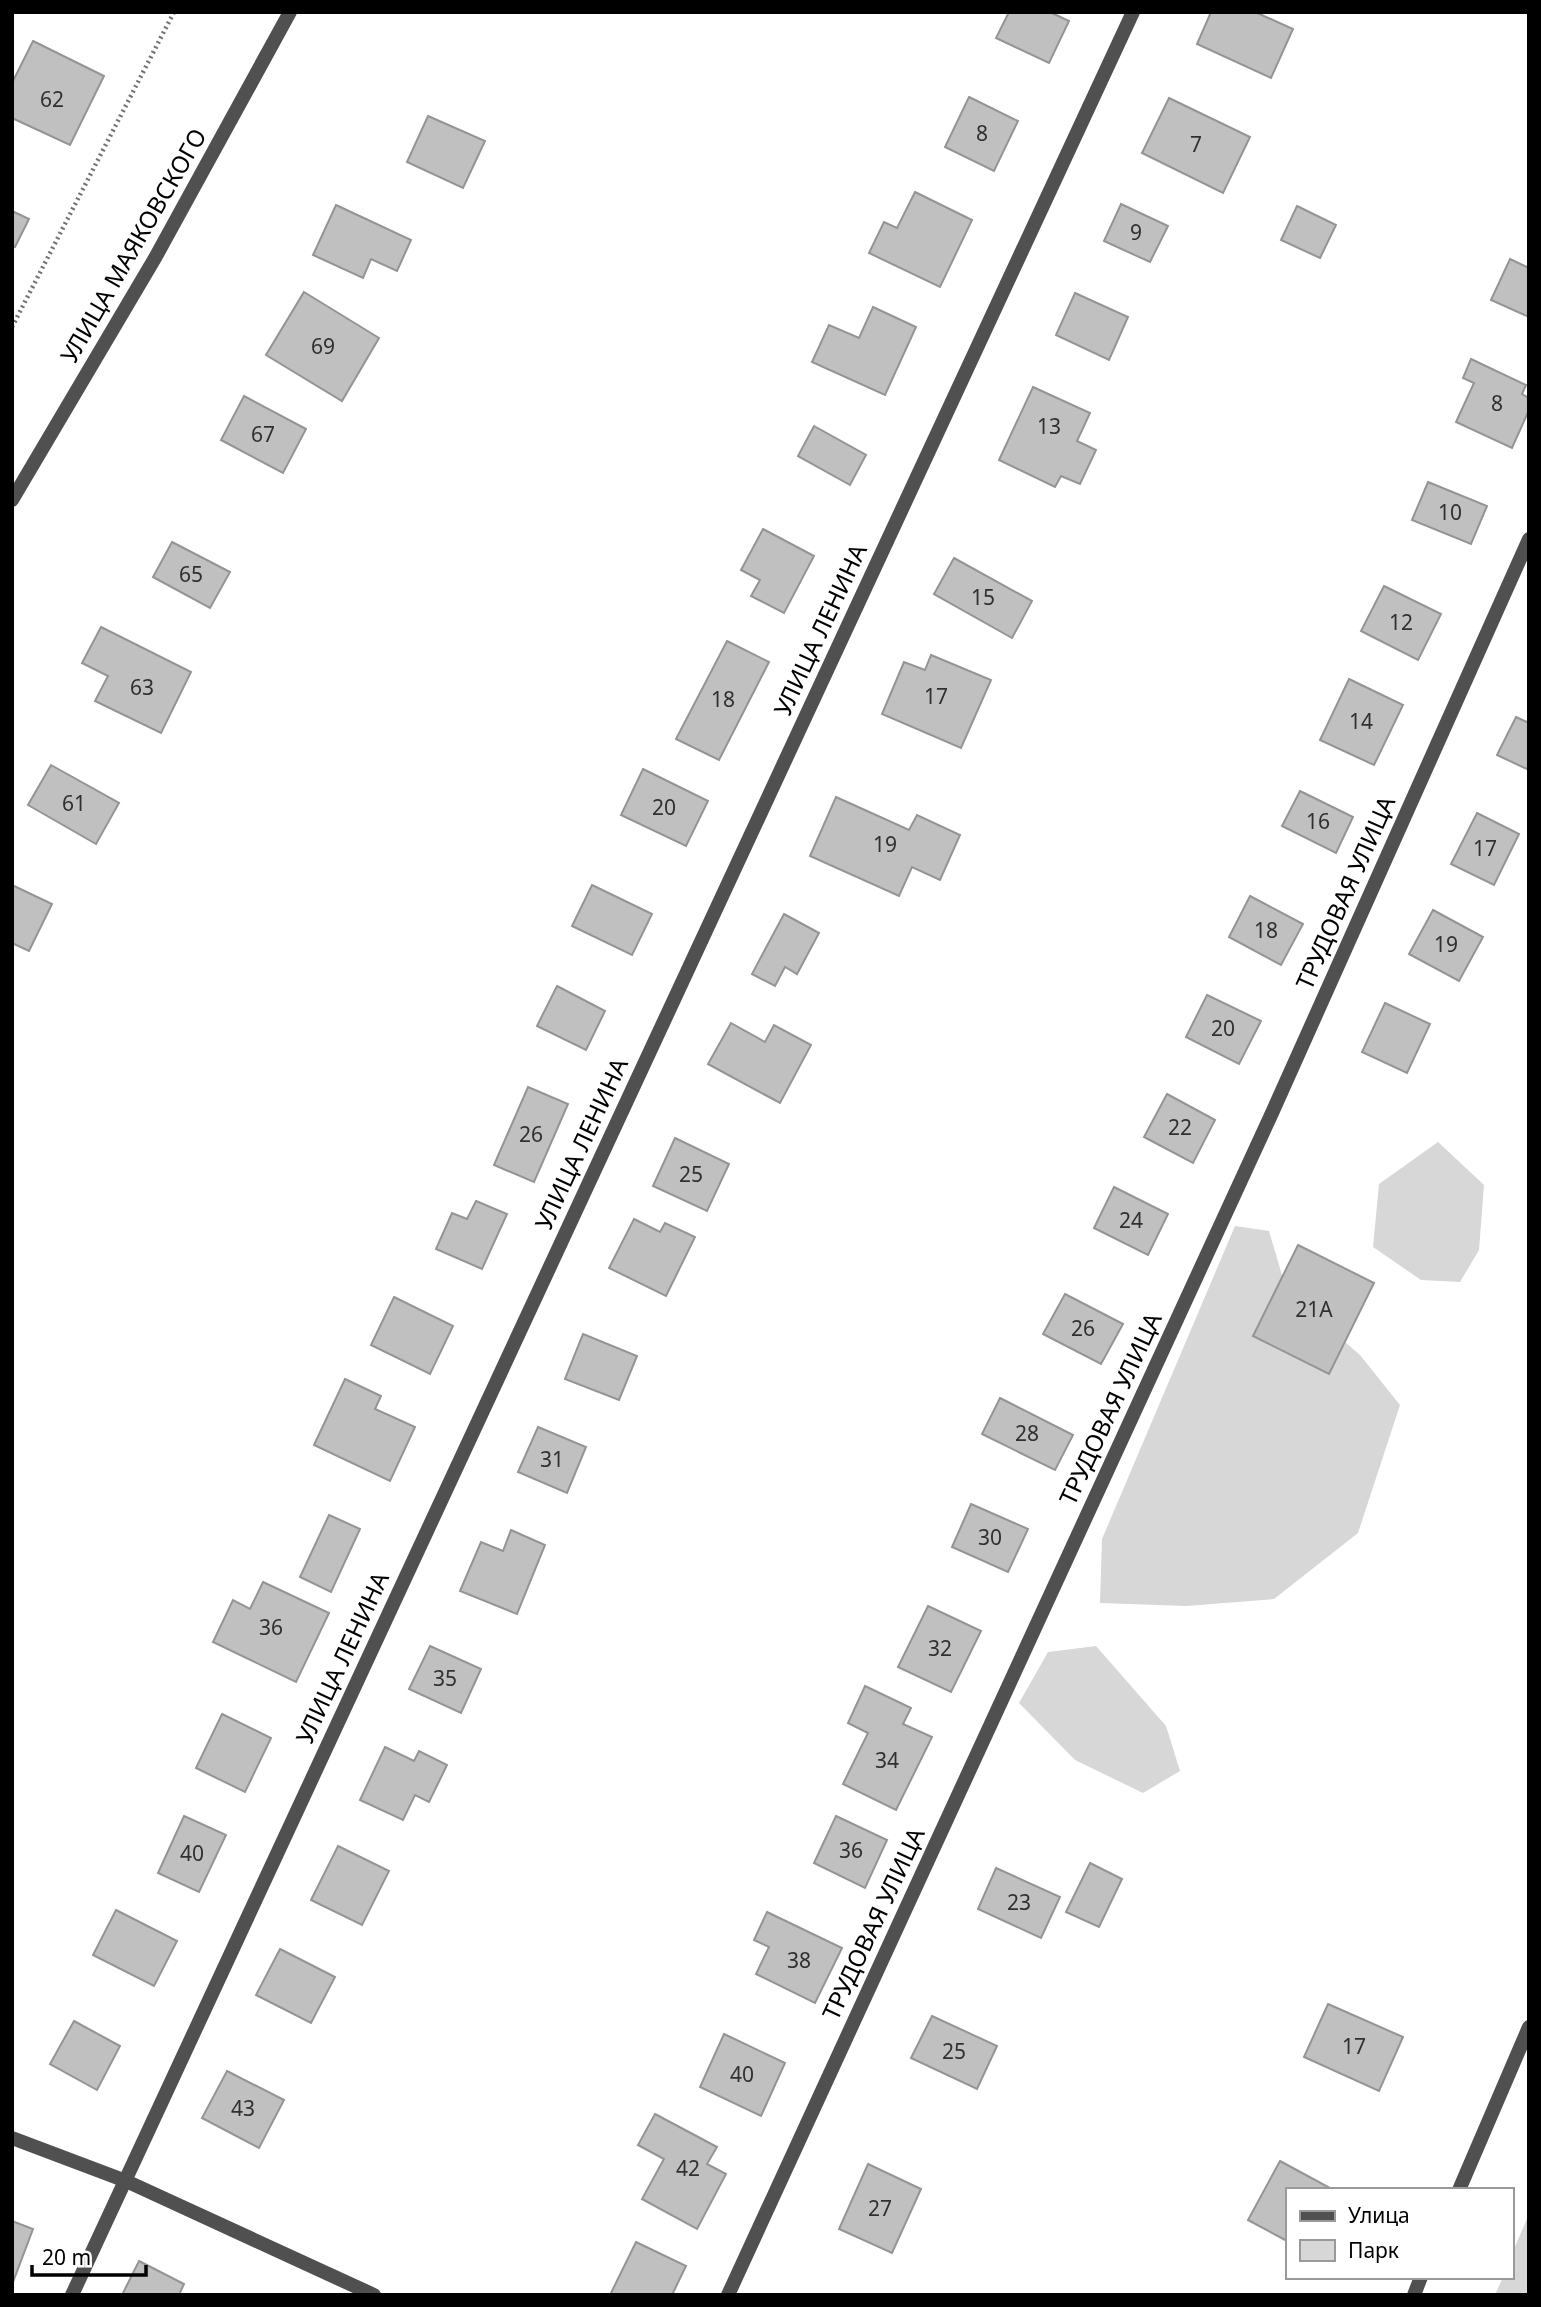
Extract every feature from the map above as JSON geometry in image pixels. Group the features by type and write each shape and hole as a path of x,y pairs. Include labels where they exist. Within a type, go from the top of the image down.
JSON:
{"street":[{"name":"УЛИЦА МАЯКОВСКОГО","path":"12,500 155,258 290,12"},
{"name":"УЛИЦА ЛЕНИНА","path":"72,2295 1133,12"},
{"name":"ТРУДОВАЯ УЛИЦА","path":"728,2295 1272,1113 1529,539"},
{"path":"1460,2188 1529,2027"},
{"path":"12,2138 126,2180 374,2295"}],"path":[{"path":"12,327 174,12"}],"green space":[{"path":"1438,1142 1484,1185 1479,1250 1460,1282 1421,1280 1373,1247 1379,1184"},
{"path":"1235,1226 1269,1231 1287,1292 1360,1355 1400,1405 1358,1533 1274,1599 1187,1606 1100,1603 1102,1539"},
{"path":"1096,1646 1166,1726 1180,1771 1143,1793 1075,1760 1019,1703 1048,1652"},
{"path":"1529,2214 1529,2295 1495,2295 1502,2279 1513,2279 1513,2251"}],"building":[{"path":"1009,12 1050,12 1069,21 1049,63 996,38"},
{"path":"1211,12 1255,12 1293,29 1271,78 1197,44"},
{"path":"33,41 104,76 70,145 12,118 12,83"},
{"path":"969,97 1018,121 994,171 945,147"},
{"path":"1169,98 1250,137 1223,193 1142,153"},
{"path":"428,116 485,141 463,188 407,162"},
{"path":"915,192 972,220 940,287 869,253 884,222 897,228"},
{"path":"1121,204 1168,226 1150,262 1104,241"},
{"path":"336,205 411,240 397,271 371,259 363,278 313,255"},
{"path":"1297,206 1336,225 1320,258 1281,240"},
{"path":"12,211 29,219 15,247 12,246"},
{"path":"1510,259 1529,268 1529,317 1491,300"},
{"path":"304,292 379,338 342,401 266,355"},
{"path":"1075,293 1128,317 1109,360 1056,335"},
{"path":"873,307 916,327 885,395 812,362 829,325 859,338"},
{"path":"1471,359 1526,385 1522,394 1529,398 1529,410 1512,448 1456,422 1474,383 1463,378"},
{"path":"1033,387 1090,413 1077,441 1096,450 1080,484 1061,476 1055,487 999,460"},
{"path":"244,396 306,429 283,473 221,440"},
{"path":"814,426 866,455 850,485 798,456"},
{"path":"1428,482 1487,506 1471,544 1412,520"},
{"path":"763,529 814,556 784,613 751,596 760,580 741,570"},
{"path":"172,542 230,572 210,608 153,577"},
{"path":"954,558 1032,601 1012,638 934,594"},
{"path":"1384,586 1441,614 1418,660 1361,631"},
{"path":"101,627 191,672 161,733 95,701 108,676 82,663"},
{"path":"727,641 769,662 719,760 676,739"},
{"path":"931,655 991,680 961,748 882,714 904,662 925,670"},
{"path":"1349,679 1403,705 1374,765 1320,740"},
{"path":"1516,717 1529,723 1529,770 1497,755"},
{"path":"51,765 119,803 96,844 28,805"},
{"path":"643,769 708,801 686,846 621,815"},
{"path":"1300,791 1353,817 1336,853 1282,826"},
{"path":"836,797 909,830 917,815 960,835 940,880 912,867 899,896 810,856"},
{"path":"1477,813 1519,834 1494,885 1451,864"},
{"path":"12,885 52,904 29,951 12,943"},
{"path":"592,885 652,914 632,955 572,926"},
{"path":"1250,896 1303,924 1281,965 1229,937"},
{"path":"1433,910 1483,937 1459,981 1409,954"},
{"path":"784,914 819,933 797,974 785,967 775,986 752,974"},
{"path":"557,986 605,1011 586,1050 537,1026"},
{"path":"1207,995 1261,1021 1239,1064 1186,1037"},
{"path":"1385,1003 1430,1024 1407,1073 1362,1052"},
{"path":"731,1023 765,1042 774,1025 811,1045 780,1103 708,1064"},
{"path":"528,1087 568,1104 534,1182 494,1165"},
{"path":"1167,1094 1215,1120 1193,1163 1144,1137"},
{"path":"675,1138 729,1164 707,1211 653,1186"},
{"path":"1114,1187 1168,1214 1148,1255 1094,1228"},
{"path":"476,1201 507,1214 482,1269 436,1249 452,1213 467,1219"},
{"path":"634,1219 660,1232 665,1223 695,1237 666,1296 609,1268"},
{"path":"1298,1245 1374,1283 1329,1374 1253,1336"},
{"path":"1065,1294 1123,1324 1101,1364 1043,1334"},
{"path":"394,1297 453,1326 430,1374 371,1345"},
{"path":"583,1334 637,1356 619,1400 565,1379"},
{"path":"345,1379 381,1396 375,1409 415,1427 390,1481 314,1445"},
{"path":"1000,1398 1073,1435 1055,1470 982,1434"},
{"path":"538,1427 586,1447 567,1493 518,1472"},
{"path":"971,1504 1028,1529 1008,1572 952,1547"},
{"path":"329,1515 360,1529 331,1592 300,1577"},
{"path":"511,1530 545,1545 517,1614 460,1591 481,1542 503,1551"},
{"path":"263,1582 329,1613 296,1682 213,1642 233,1600 250,1609"},
{"path":"928,1606 981,1631 951,1692 898,1667"},
{"path":"430,1646 481,1669 461,1713 409,1689"},
{"path":"865,1686 911,1708 903,1724 932,1737 896,1810 843,1784 868,1733 848,1723"},
{"path":"222,1714 271,1738 245,1792 196,1768"},
{"path":"385,1747 414,1761 419,1751 447,1765 429,1802 415,1795 403,1820 360,1800"},
{"path":"184,1816 226,1835 199,1892 158,1873"},
{"path":"836,1816 887,1840 865,1888 814,1863"},
{"path":"338,1846 389,1871 362,1925 311,1900"},
{"path":"1090,1863 1122,1879 1099,1927 1066,1912"},
{"path":"996,1868 1060,1897 1041,1938 978,1909"},
{"path":"116,1910 177,1941 154,1986 93,1955"},
{"path":"767,1912 842,1948 815,2003 756,1974 769,1947 754,1940"},
{"path":"280,1949 335,1977 311,2023 256,1995"},
{"path":"1328,2004 1403,2037 1379,2091 1304,2057"},
{"path":"932,2016 997,2046 977,2089 911,2058"},
{"path":"74,2021 120,2046 97,2090 50,2064"},
{"path":"724,2034 785,2063 761,2116 700,2087"},
{"path":"227,2071 284,2100 259,2148 202,2118"},
{"path":"655,2114 717,2147 707,2164 726,2174 697,2229 642,2199 664,2159 638,2145"},
{"path":"1280,2161 1330,2188 1286,2188 1286,2240 1248,2220"},
{"path":"868,2164 921,2189 892,2253 839,2229"},
{"path":"12,2221 33,2229 13,2282 12,2282"},
{"path":"636,2242 686,2266 672,2295 610,2295"},
{"path":"139,2261 184,2284 179,2295 122,2295"}]}
